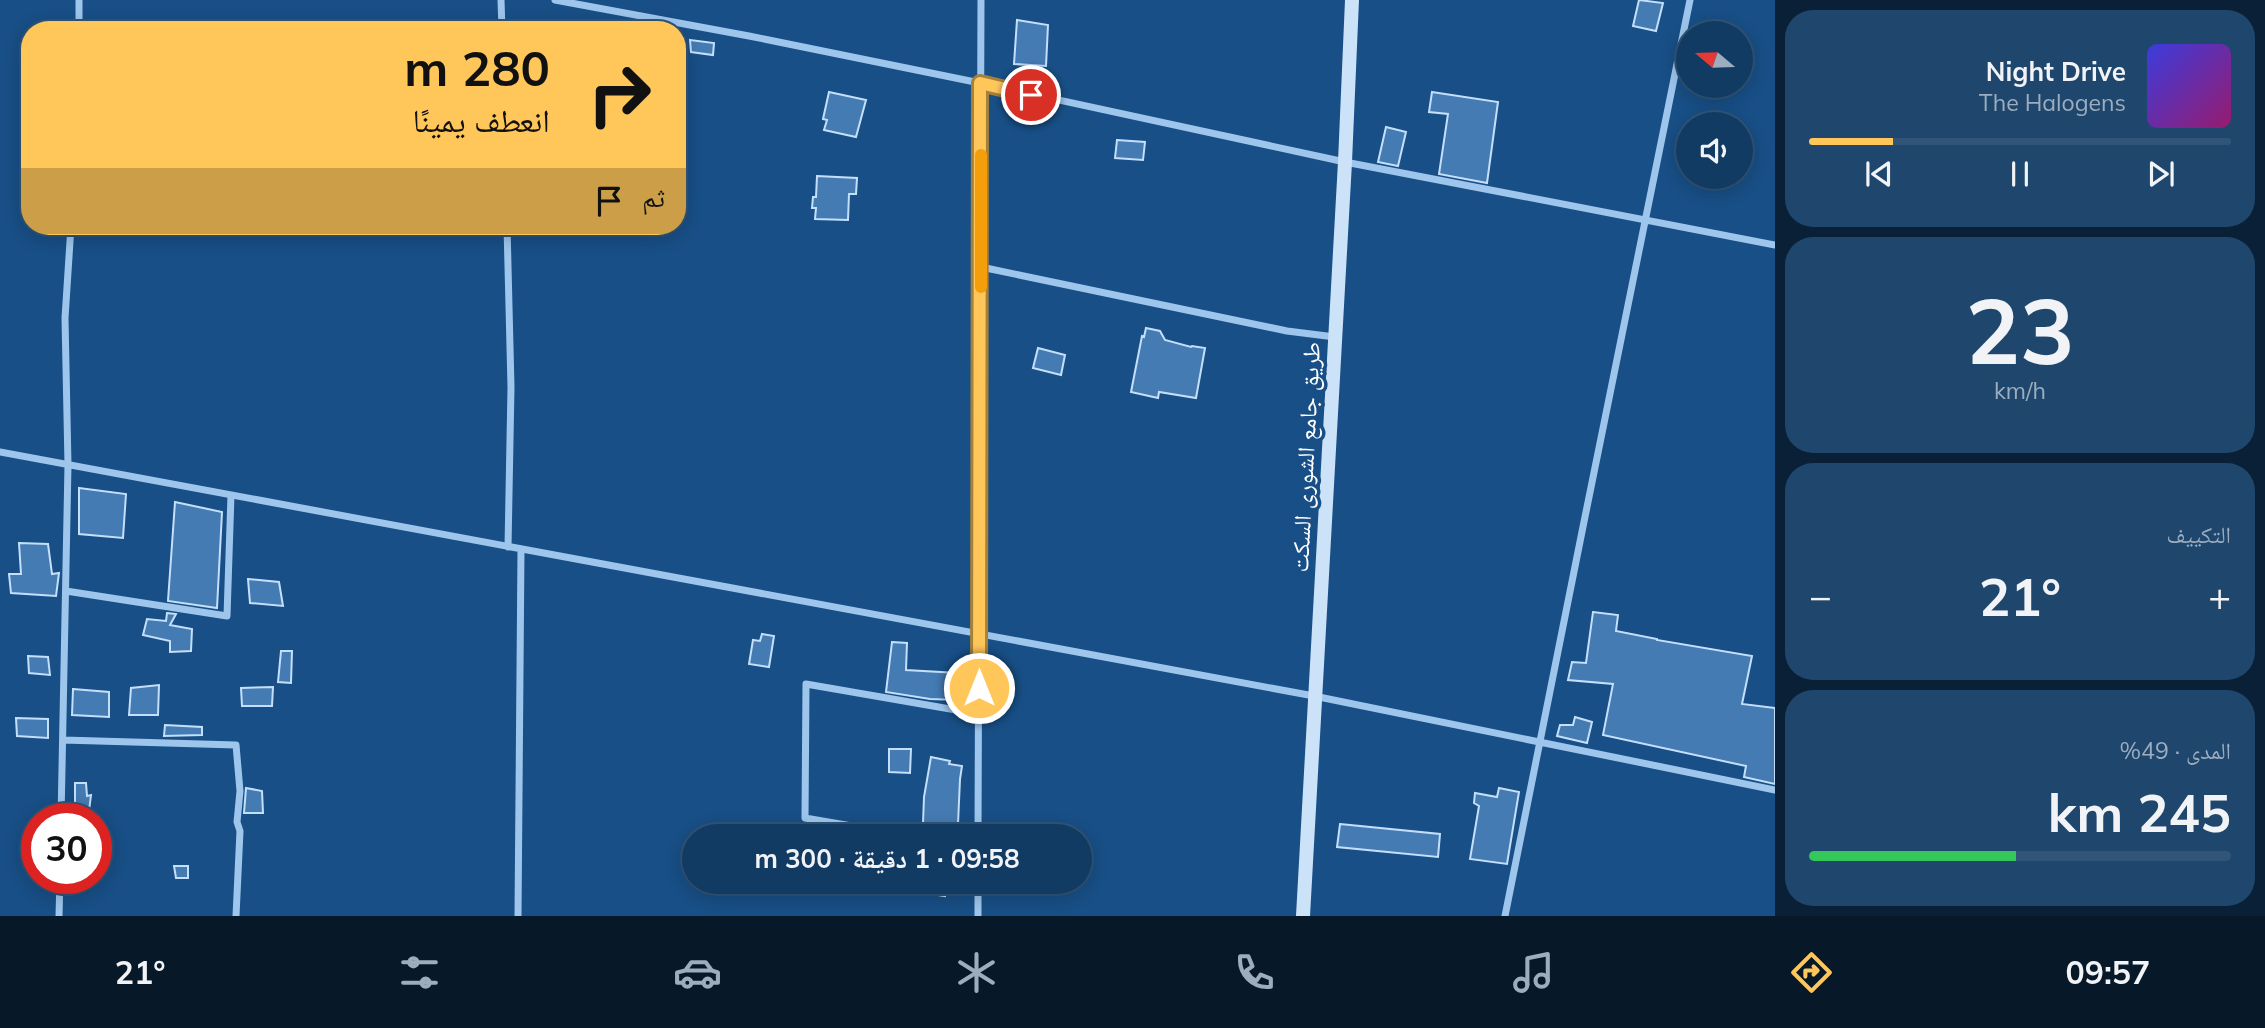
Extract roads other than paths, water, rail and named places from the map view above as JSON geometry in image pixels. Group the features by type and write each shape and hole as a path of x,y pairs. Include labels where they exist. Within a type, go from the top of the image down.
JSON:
{"main road":[{"name":"طريق جامع الشورى السكت","path":"1303,916 1352,0"}],"street":[{"path":"79,0 79,21"},
{"path":"502,0 502,21"},
{"path":"555,0 668,21"},
{"path":"978,824 981,0"},
{"path":"1505,916 1690,0"},
{"path":"686,24 980,83 1345,162 1775,245"},
{"path":"61,803 68,464 65,318 70,235"},
{"path":"507,235 511,387 508,547"},
{"path":"981,267 1287,331 1335,337"},
{"path":"0,452 1314,696 1775,790"},
{"path":"66,591 226,616 231,495"},
{"path":"518,916 521,549"},
{"path":"840,824 805,818 806,684 979,714"},
{"path":"63,740 236,745 240,791 236,916"},
{"path":"59,916 60,894"},
{"path":"978,894 978,916"}]}
